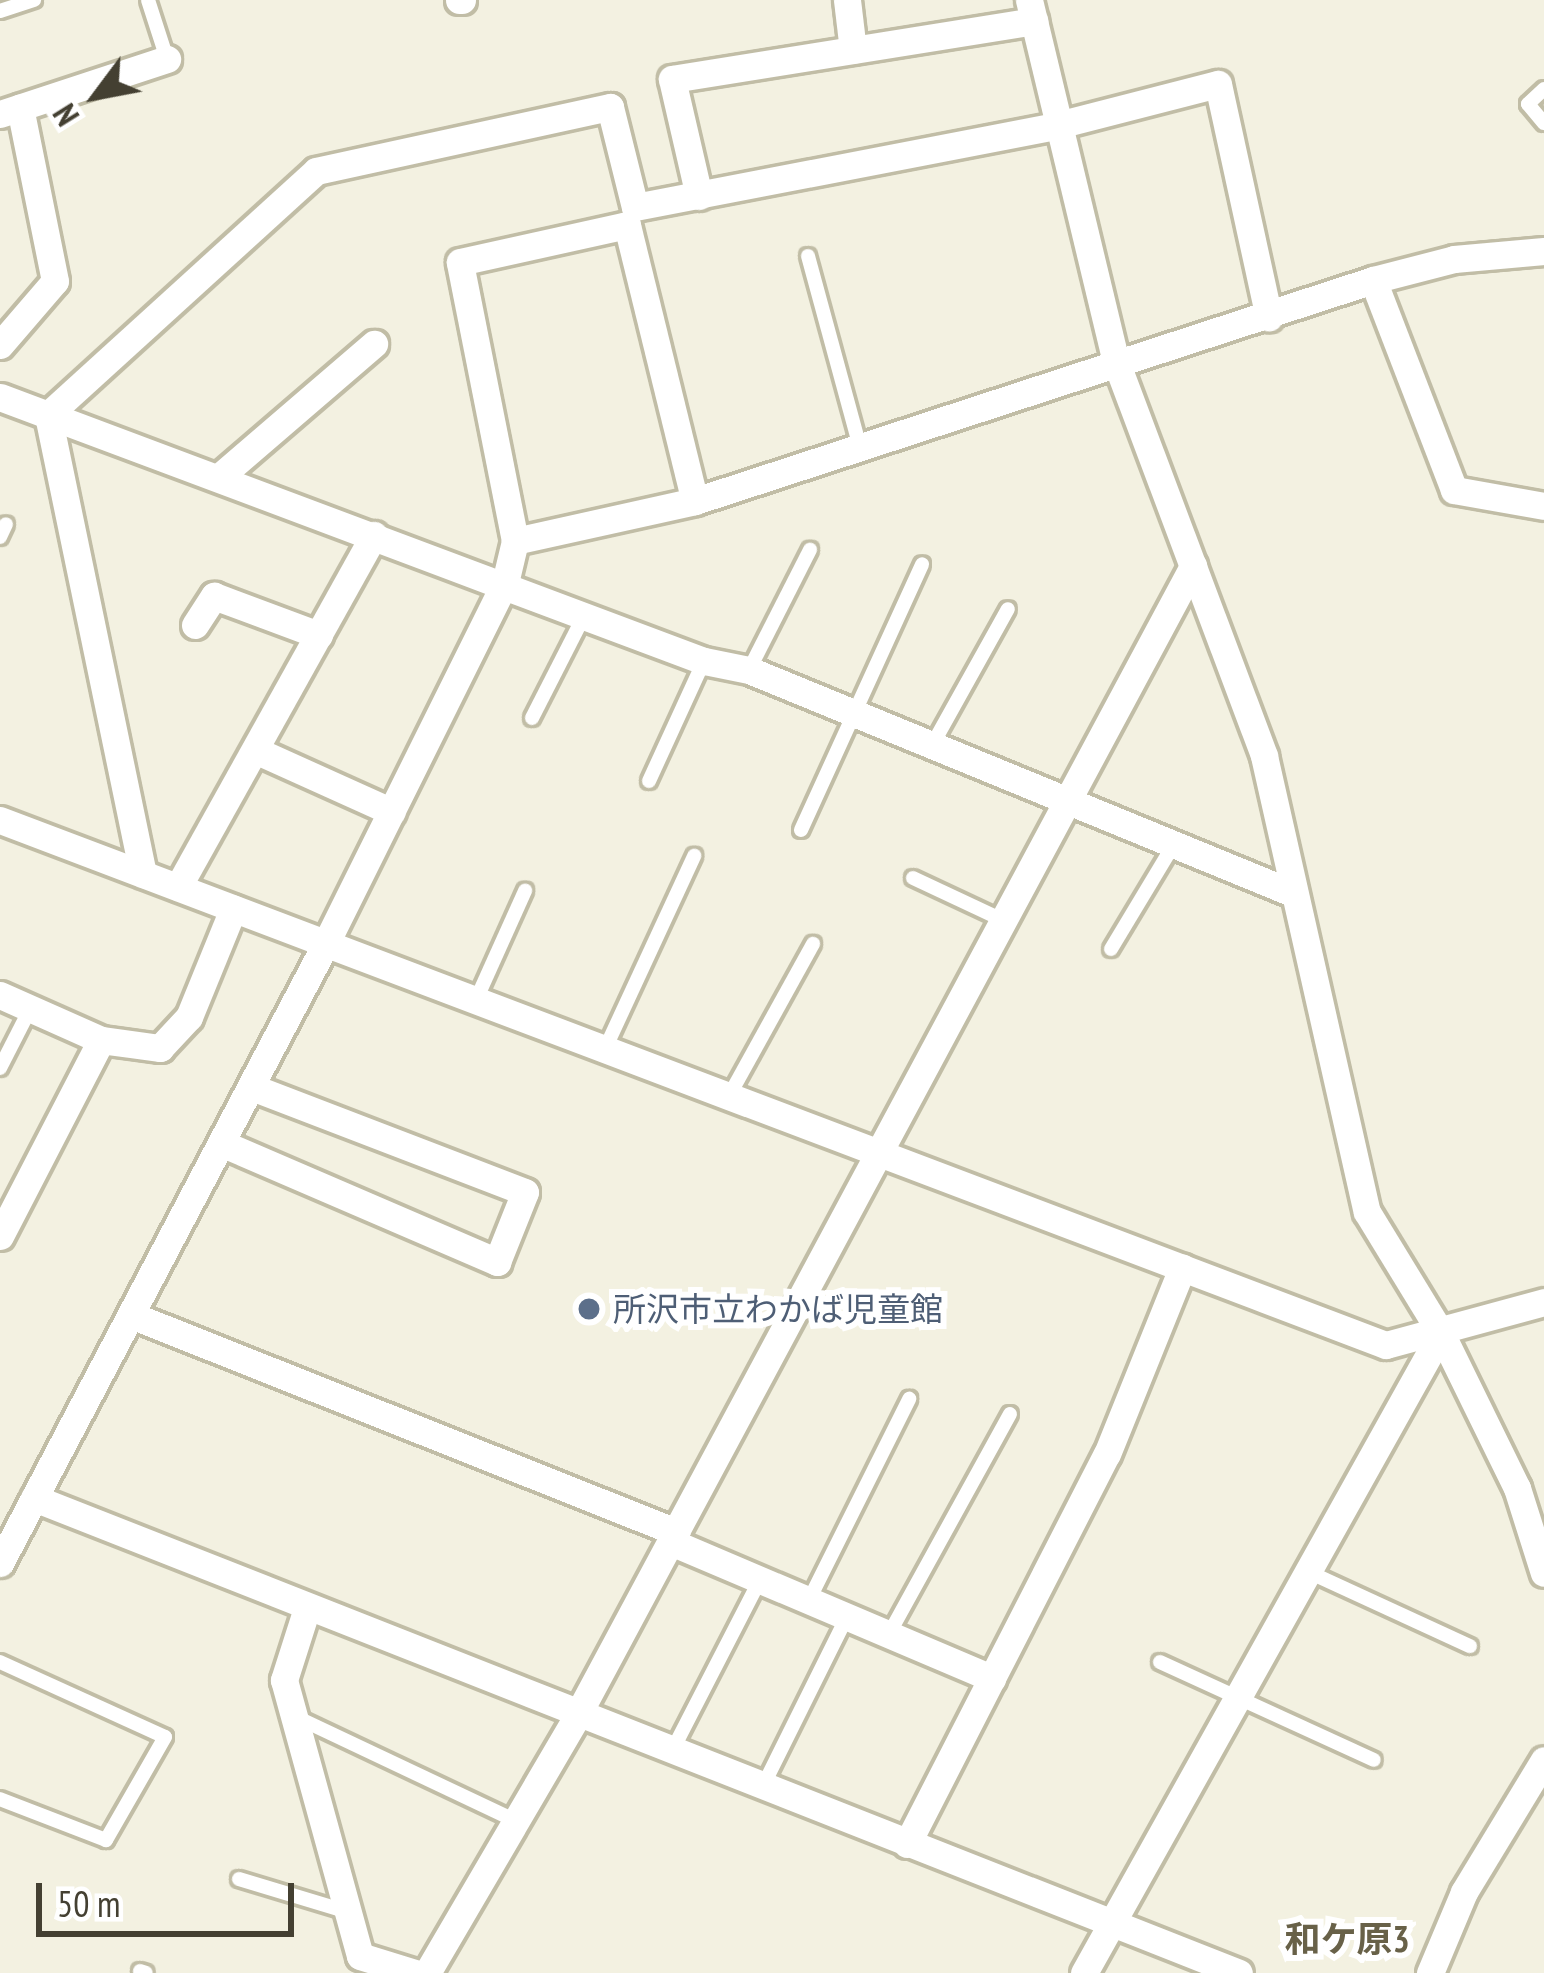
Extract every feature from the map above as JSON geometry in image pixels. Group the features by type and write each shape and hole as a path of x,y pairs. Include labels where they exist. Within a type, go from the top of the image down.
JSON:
{"street":[{"path":"847,0 853,50"},
{"path":"699,196 672,79 853,50 1031,10 1054,126 1115,359 1264,756 1290,892 1367,1212 1441,1333 1517,1487 1544,1574"},
{"path":"0,345 55,281 10,111 167,59"},
{"path":"48,415 316,170 610,106 635,207 1054,126 1218,84 1269,317"},
{"path":"0,1562 326,944 506,583 514,541 460,262 627,225 695,501"},
{"path":"514,541 695,501 1115,359 1269,317 1373,280 1454,259 1544,251"},
{"path":"1373,280 1454,490 1544,506"},
{"path":"218,478 374,344"},
{"path":"0,397 704,661 749,670 848,716 1290,892"},
{"path":"48,415 143,874"},
{"path":"178,887 374,535"},
{"path":"427,1973 578,1716 1193,566"},
{"path":"195,626 214,596 319,635"},
{"path":"255,750 392,812"},
{"path":"0,820 1386,1345 1544,1302"},
{"path":"0,995 101,1040 160,1048 189,1017 233,909"},
{"path":"0,1236 101,1040"},
{"path":"221,1144 497,1262 525,1192 251,1087"},
{"path":"907,1844 1107,1454 1182,1268"},
{"path":"130,1315 674,1537 760,1580 992,1678"},
{"path":"1084,1973 1441,1333"},
{"path":"34,1498 671,1753 1239,1973"},
{"path":"307,1608 284,1680 360,1956 416,1973"},
{"path":"1430,1973 1464,1892 1544,1760"}],"lane":[{"path":"0,11 34,0"},
{"path":"148,0 167,59"},
{"path":"1544,89 1528,104 1544,123"},
{"path":"808,256 859,444"},
{"path":"749,670 810,550"},
{"path":"800,830 848,716 922,564"},
{"path":"930,748 1008,609"},
{"path":"532,718 585,614"},
{"path":"649,782 704,661"},
{"path":"1111,949 1173,846"},
{"path":"605,1049 694,856"},
{"path":"913,878 1005,921"},
{"path":"476,1000 525,891"},
{"path":"729,1096 813,944"},
{"path":"0,1068 31,1008"},
{"path":"809,1600 909,1400"},
{"path":"889,1634 1010,1414"},
{"path":"1311,1573 1470,1646"},
{"path":"671,1753 760,1580"},
{"path":"762,1788 847,1617"},
{"path":"0,1662 165,1737 106,1840 0,1799"},
{"path":"1160,1662 1374,1760"},
{"path":"294,1716 516,1821"},
{"path":"239,1879 348,1912"}],"place":[{"name":"所沢市立わかば児童館","path":"589,1309"}],"district":[{"name":"和ケ原3","path":"1347,1939"}]}
